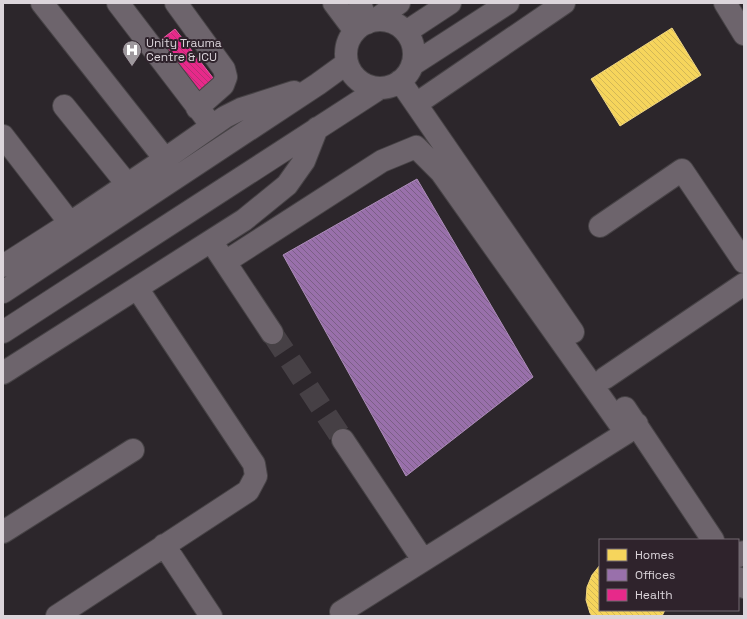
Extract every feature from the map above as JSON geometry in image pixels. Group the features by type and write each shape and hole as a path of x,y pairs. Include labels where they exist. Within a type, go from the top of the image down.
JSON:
{"street":[{"path":"42,3 165,159"},
{"path":"118,3 212,126"},
{"path":"176,3 224,69 226,77 223,85 198,108"},
{"path":"334,3 364,19 386,21 397,25 406,32 412,42 414,53 406,73 416,104 605,378 632,428"},
{"path":"399,3 364,19 348,41 346,52 347,63 351,73 359,81 369,86 380,88 391,86 406,73 508,3"},
{"path":"406,32 450,3"},
{"path":"416,104 564,3"},
{"path":"725,3 744,34"},
{"path":"3,292 318,84 347,63"},
{"path":"3,266 70,223 225,117 241,109 318,84"},
{"path":"3,332 380,88"},
{"path":"64,106 127,184"},
{"path":"3,373 244,220 287,185 304,161 317,128"},
{"path":"3,136 70,223"},
{"path":"225,262 382,161 416,147 441,172 632,428 712,539"},
{"path":"600,226 682,170 744,262"},
{"path":"211,241 272,333"},
{"path":"605,378 744,284"},
{"path":"57,616 248,491 256,476 254,464 136,288"},
{"path":"341,612 632,428"},
{"path":"343,440 423,560"},
{"path":"3,532 133,450"},
{"path":"164,545 211,616"}],"building: Homes":[{"path":"672,28 701,75 620,126 591,79"},
{"path":"599,566 599,611 664,611 662,616 592,616 586,600 587,587 592,575"}],"building: Offices":[{"path":"417,179 533,377 406,476 283,255"}],"building: Health":[{"path":"175,29 217,83 198,97 157,43"}],"tunnel":[{"path":"272,333 343,440"}],"place":[{"name":"Unity Trauma Centre & ICU","path":"132,67"}]}
